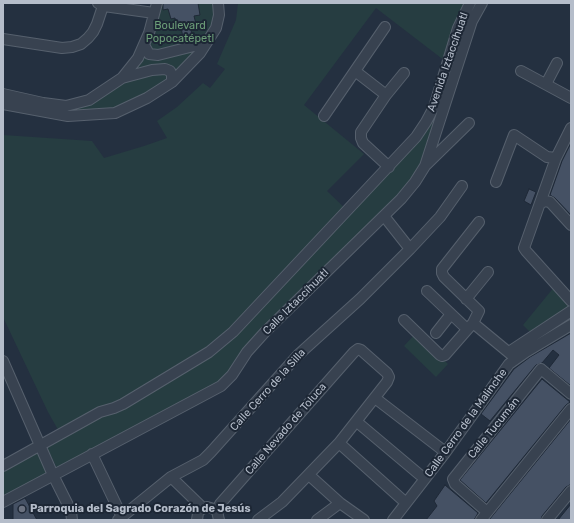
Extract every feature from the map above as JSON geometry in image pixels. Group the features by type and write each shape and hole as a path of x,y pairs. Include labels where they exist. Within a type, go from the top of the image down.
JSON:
{"street":[{"path":"3,104 68,116 115,113 147,98 172,82 200,53 216,28 219,15 218,3"},
{"name":"Avenida Iztaccíhuatl","path":"40,444 100,412 118,406 209,352 233,332 416,137 426,122 437,98 458,28 470,3"},
{"name":"Calle Iztaccíhuatl","path":"3,502 221,386 232,375 247,352 265,332 406,194 425,166 472,21 482,3"},
{"path":"3,39 62,48 72,47 81,44 93,32 102,4 155,8 149,33 138,58 122,78 89,100 66,106 43,103 3,94"},
{"path":"324,116 385,27"},
{"path":"144,45 149,54 158,55 206,43"},
{"path":"546,84 557,62"},
{"path":"122,78 152,70 165,69 170,71 172,75 172,82"},
{"path":"356,71 386,95"},
{"path":"521,72 571,98"},
{"path":"389,167 367,147 361,138 361,132 386,95 404,73"},
{"path":"425,166 469,123"},
{"path":"571,128 556,158 524,248 571,301"},
{"path":"496,182 514,135 547,157 556,158"},
{"name":"Calle Cerro de la Silla","path":"120,518 171,477 203,460 298,355 360,299 410,249 440,217 462,186"},
{"path":"541,203 545,201 550,202 571,225"},
{"path":"384,216 410,249"},
{"path":"404,320 442,356 445,355 470,326 479,311 444,277 442,269 480,222"},
{"path":"466,299 488,272"},
{"path":"427,291 451,314 513,355"},
{"name":"Calle Cerro de la Malinche","path":"393,520 445,453 509,364 513,355 571,311"},
{"path":"436,333 451,314"},
{"name":"Calle Cerro de la Malinche","path":"513,355 570,327"},
{"name":"Calle Nevado de Toluca","path":"220,517 220,504 358,349 387,373 389,377 375,398"},
{"path":"3,361 53,475 71,511 72,520"},
{"name":"Calle Tucumán","path":"484,516 455,484 453,479 541,369 571,394"},
{"path":"258,520 282,502 339,444 375,398 445,453"},
{"path":"484,516 571,409"},
{"path":"357,422 420,476"},
{"path":"3,466 40,444"},
{"path":"339,444 406,503"},
{"path":"92,454 120,518"},
{"path":"309,475 340,503 364,520"},
{"path":"171,477 203,508"},
{"path":"547,520 571,491"},
{"path":"317,520 340,503"},
{"path":"197,520 198,513 203,508 210,507 220,517"}],"green space":[{"name":"Boulevard Popocatépetl","path":"157,3 218,3 215,28 172,82 115,113 50,111 89,100 138,58"},
{"path":"238,3 466,3 445,61 376,8 304,105 364,154 327,191 348,211 434,114 436,115 420,164 406,187 225,378 57,468 45,444 61,435 48,412 3,317 3,135 92,141 104,158 167,138 157,121 177,107 203,83 210,88 225,69 217,64 236,20"},
{"path":"555,286 571,303 571,308 531,333 523,325"},
{"path":"416,333 448,364 436,377 404,346"},
{"path":"40,444 53,475 3,502 3,466"}],"building":[{"path":"163,3 198,3 200,15 194,16 196,24 190,25 192,35 183,37 181,28 177,29 175,18 171,19 168,9 163,10"},
{"path":"571,143 571,215 555,198 550,195 562,161"},
{"path":"529,189 536,192 531,205 524,201"},
{"path":"571,333 571,386 549,368 559,355 553,350 542,363 536,365 490,421 481,414 514,369 530,357"},
{"path":"542,379 570,402 486,503 460,480"},
{"path":"571,419 570,485 566,487 542,516 541,520 489,520"},
{"path":"445,485 478,513 474,520 426,520 437,506 434,501"},
{"name":"Parroquia del Sagrado Corazón de Jesús","path":"25,498 37,520 13,520 13,504"},
{"path":"571,504 571,520 558,520"}],"place":[{"name":"Parroquia del Sagrado Corazón de Jesús","path":"22,509"}]}
